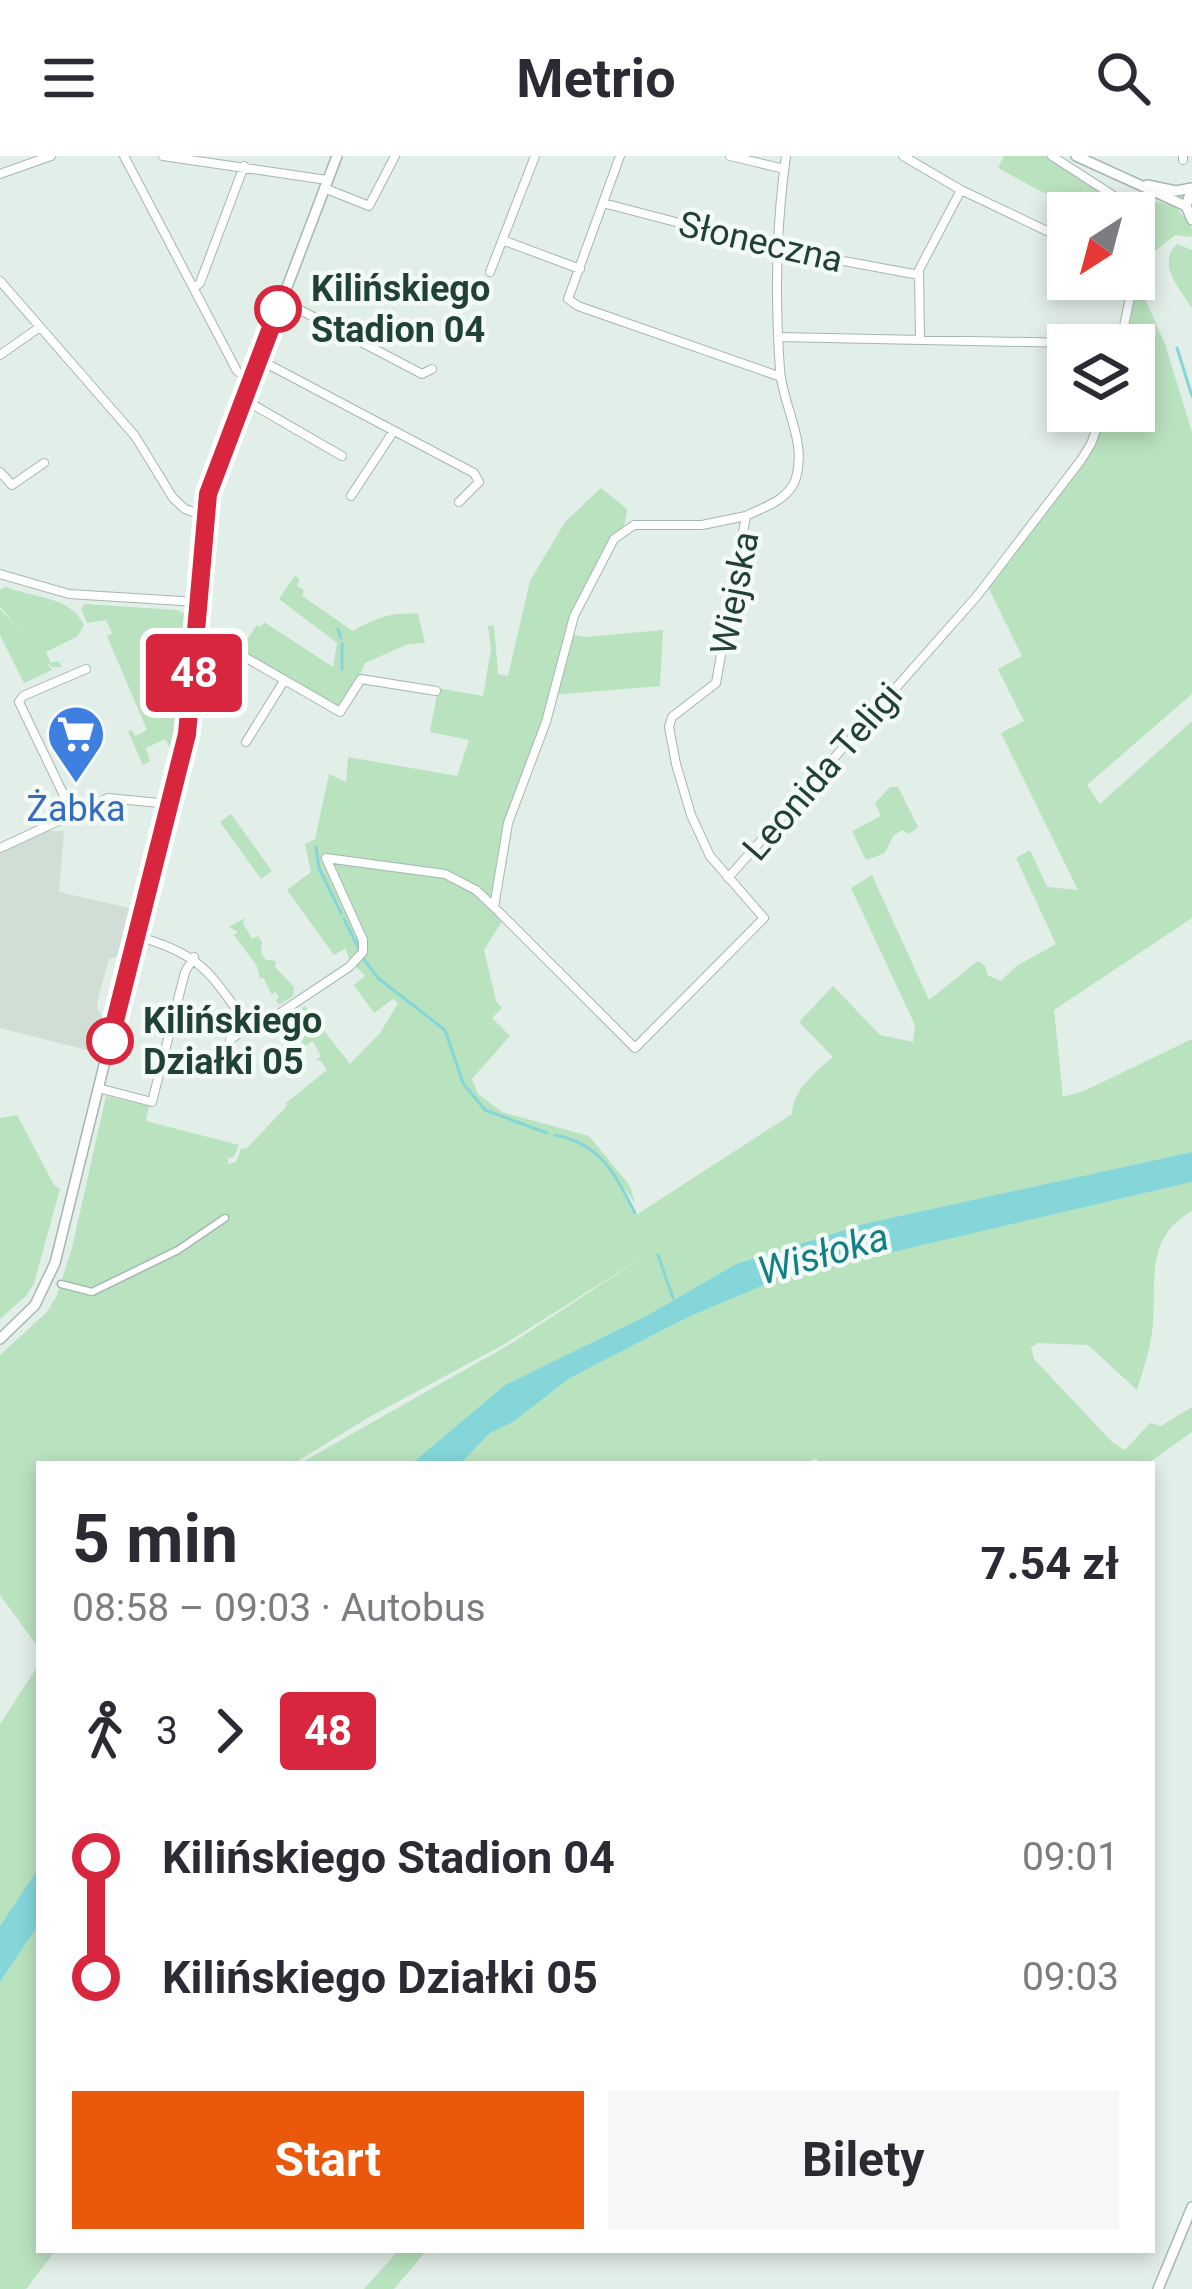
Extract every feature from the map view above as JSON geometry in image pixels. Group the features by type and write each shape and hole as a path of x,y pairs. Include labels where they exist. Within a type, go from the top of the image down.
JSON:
{"street":[{"path":"0,174 51,156"},
{"path":"124,156 237,370 250,380"},
{"path":"163,156 244,166 326,184 363,206 371,205 394,156"},
{"path":"0,1339 35,1305 50,1279 170,804 190,712 212,478 337,156"},
{"path":"490,272 535,156"},
{"path":"620,156 568,299 781,377"},
{"path":"730,156 784,169"},
{"name":"Wiejska","path":"728,878 710,856 691,815 669,727 677,711 716,682 746,516 791,490 797,475 798,435 787,410 778,338 786,156"},
{"path":"903,156 1047,232"},
{"path":"1052,156 1108,192"},
{"path":"1076,156 1186,206"},
{"path":"194,288 200,283 244,166"},
{"path":"1136,183 1176,191 1192,188 1186,206 1192,220"},
{"path":"920,339 920,275 961,190"},
{"name":"Słoneczna","path":"603,203 779,249 920,275"},
{"path":"505,241 580,268"},
{"path":"0,281 135,436 173,498 205,516"},
{"path":"281,300 427,372"},
{"path":"0,355 40,327"},
{"path":"778,338 1047,343"},
{"path":"258,359 474,473 478,482 459,502"},
{"path":"243,399 342,456"},
{"path":"351,496 393,432"},
{"name":"Leonida Teligi","path":"494,908 635,1048 764,918 728,878 987,583 1095,432"},
{"path":"0,472 12,485 44,463"},
{"path":"494,908 508,823 547,722 570,629 614,538 634,525 702,525 746,516"},
{"path":"0,574 70,594 198,602"},
{"path":"196,644 231,650 340,712 361,679 436,692"},
{"path":"72,812 19,702 23,696 86,669"},
{"path":"246,742 284,681"},
{"path":"0,848 108,798 170,804"},
{"path":"230,1040 248,1026 266,1025 349,968 363,952 363,940 326,858 446,874 476,890 494,908"},
{"path":"136,936 194,957 248,1026"},
{"path":"98,1088 152,1102 185,972 194,957"},
{"path":"61,1284 92,1292 178,1250 225,1218"},
{"path":"1158,2289 1192,2207"}],"shaded area":[{"path":"46,831 64,831 59,892 129,908 118,956 109,959 98,999 103,1017 95,1052 0,1028 0,853"}],"green space":[{"path":"1004,156 1047,156 1102,192 1047,195 998,168"},
{"path":"1155,201 1176,207 1192,228 1192,237 1175,235 1155,251"},
{"path":"1177,244 1192,250 1192,308 1169,268"},
{"path":"1133,300 1146,300 1165,344 1192,432 1192,694 1087,785 1100,804 1192,721 1192,918 1054,1010 1063,1097 1192,1039 1192,1152 863,1224 736,1264 648,1315 505,1385 415,1461 304,1461 512,1343 646,1255 503,1345 298,1461 36,1461 36,1644 0,1595 0,1355 47,1312 57,1295 106,1096 149,1106 146,1121 239,1145 228,1164 236,1162 241,1149 286,1103 327,1070 320,1060 315,1061 321,1056 313,1041 305,1046 286,1020 305,1006 350,1064 380,1033 398,1003 393,999 374,1013 354,985 365,976 349,959 346,948 334,955 287,890 311,872 305,844 315,839 329,774 346,782 348,757 457,776 469,740 430,732 438,688 483,696 491,649 488,626 494,625 498,674 508,676 530,581 565,522 601,488 627,509 624,524 564,633 586,637 663,630 660,686 551,695 540,738 512,803 497,909 503,920 484,950 496,1001 502,1008 492,1018 510,1036 472,1079 478,1094 502,1112 589,1136 630,1186 635,1203 621,1184 636,1215 792,1114 801,1089 833,1057 799,1022 833,986 880,1035 913,1042 915,1025 851,888 872,875 929,1000 978,961 987,975 1001,981 1015,967 1056,944 1016,858 1030,850 1047,887 1078,890 1001,733 1024,721 998,669 1022,656 988,587 1095,445 1099,432 1155,432 1155,324 1128,324"},
{"path":"295,575 300,580 297,586 304,590 302,596 353,631 384,617 418,614 425,643 408,644 365,663 338,708 242,652 207,641 241,648 264,622 333,667 337,643 279,599"},
{"path":"6,587 61,603 84,625 78,636 46,652 51,663 58,661 62,667 52,667 45,660 52,670 24,683 0,635 0,609 24,635 0,607 0,590"},
{"path":"85,604 177,610 188,615 186,690 177,743 169,746 165,739 146,748 150,761 143,765 128,731 135,736 147,730 107,636 112,633 106,620 87,623 81,609"},
{"path":"890,787 898,787 918,827 909,834 902,830 893,836 885,853 866,860 852,831 881,816 875,803"},
{"path":"231,814 272,871 261,879 220,822"},
{"path":"245,918 252,939 258,936 262,942 261,953 266,960 276,961 275,967 294,987 293,996 279,1005 279,997 260,979 257,966 234,935 238,932 229,927"},
{"path":"17,1115 60,1189 34,1283 0,1319 0,1118"},
{"path":"1192,1182 1192,1211 1167,1233 1156,1260 1152,1332 1137,1390 1088,1345 1038,1343 1031,1347 1034,1359 1125,1450 1150,1423 1161,1426 1192,1407 1192,1432 1151,1461 462,1461 490,1433 513,1422 570,1378 686,1318 821,1261 889,1253"},
{"path":"36,1669 36,1872 0,1926 0,1724"},
{"path":"36,1928 36,2253 54,2253 26,2289 0,2289 0,1982"},
{"path":"396,2253 424,2253 394,2289 364,2289"}],"water":[{"name":"Wisłoka","path":"1192,1152 1192,1182 889,1253 821,1261 686,1318 570,1378 513,1422 490,1433 463,1461 415,1461 505,1385 648,1315 736,1264 863,1224"},
{"path":"36,1872 36,1928 0,1982 0,1926"}],"waterway":[{"path":"1177,348 1192,396"},
{"path":"338,629 341,638"},
{"path":"342,644 342,669"},
{"path":"316,847 319,868 341,913"},
{"path":"344,919 359,949"},
{"path":"363,958 378,978 445,1030 463,1083 485,1110 547,1133"},
{"path":"555,1135 595,1153 635,1213"},
{"path":"658,1255 673,1298"}],"bus line":[{"name":"48","path":"110,1041 187,734 208,494 278,309"}],"place":[{"name":"Kilińskiego Stadion 04","path":"278,309"},
{"name":"Żabka","path":"76,785"},
{"name":"Kilińskiego Działki 05","path":"110,1041"}]}
